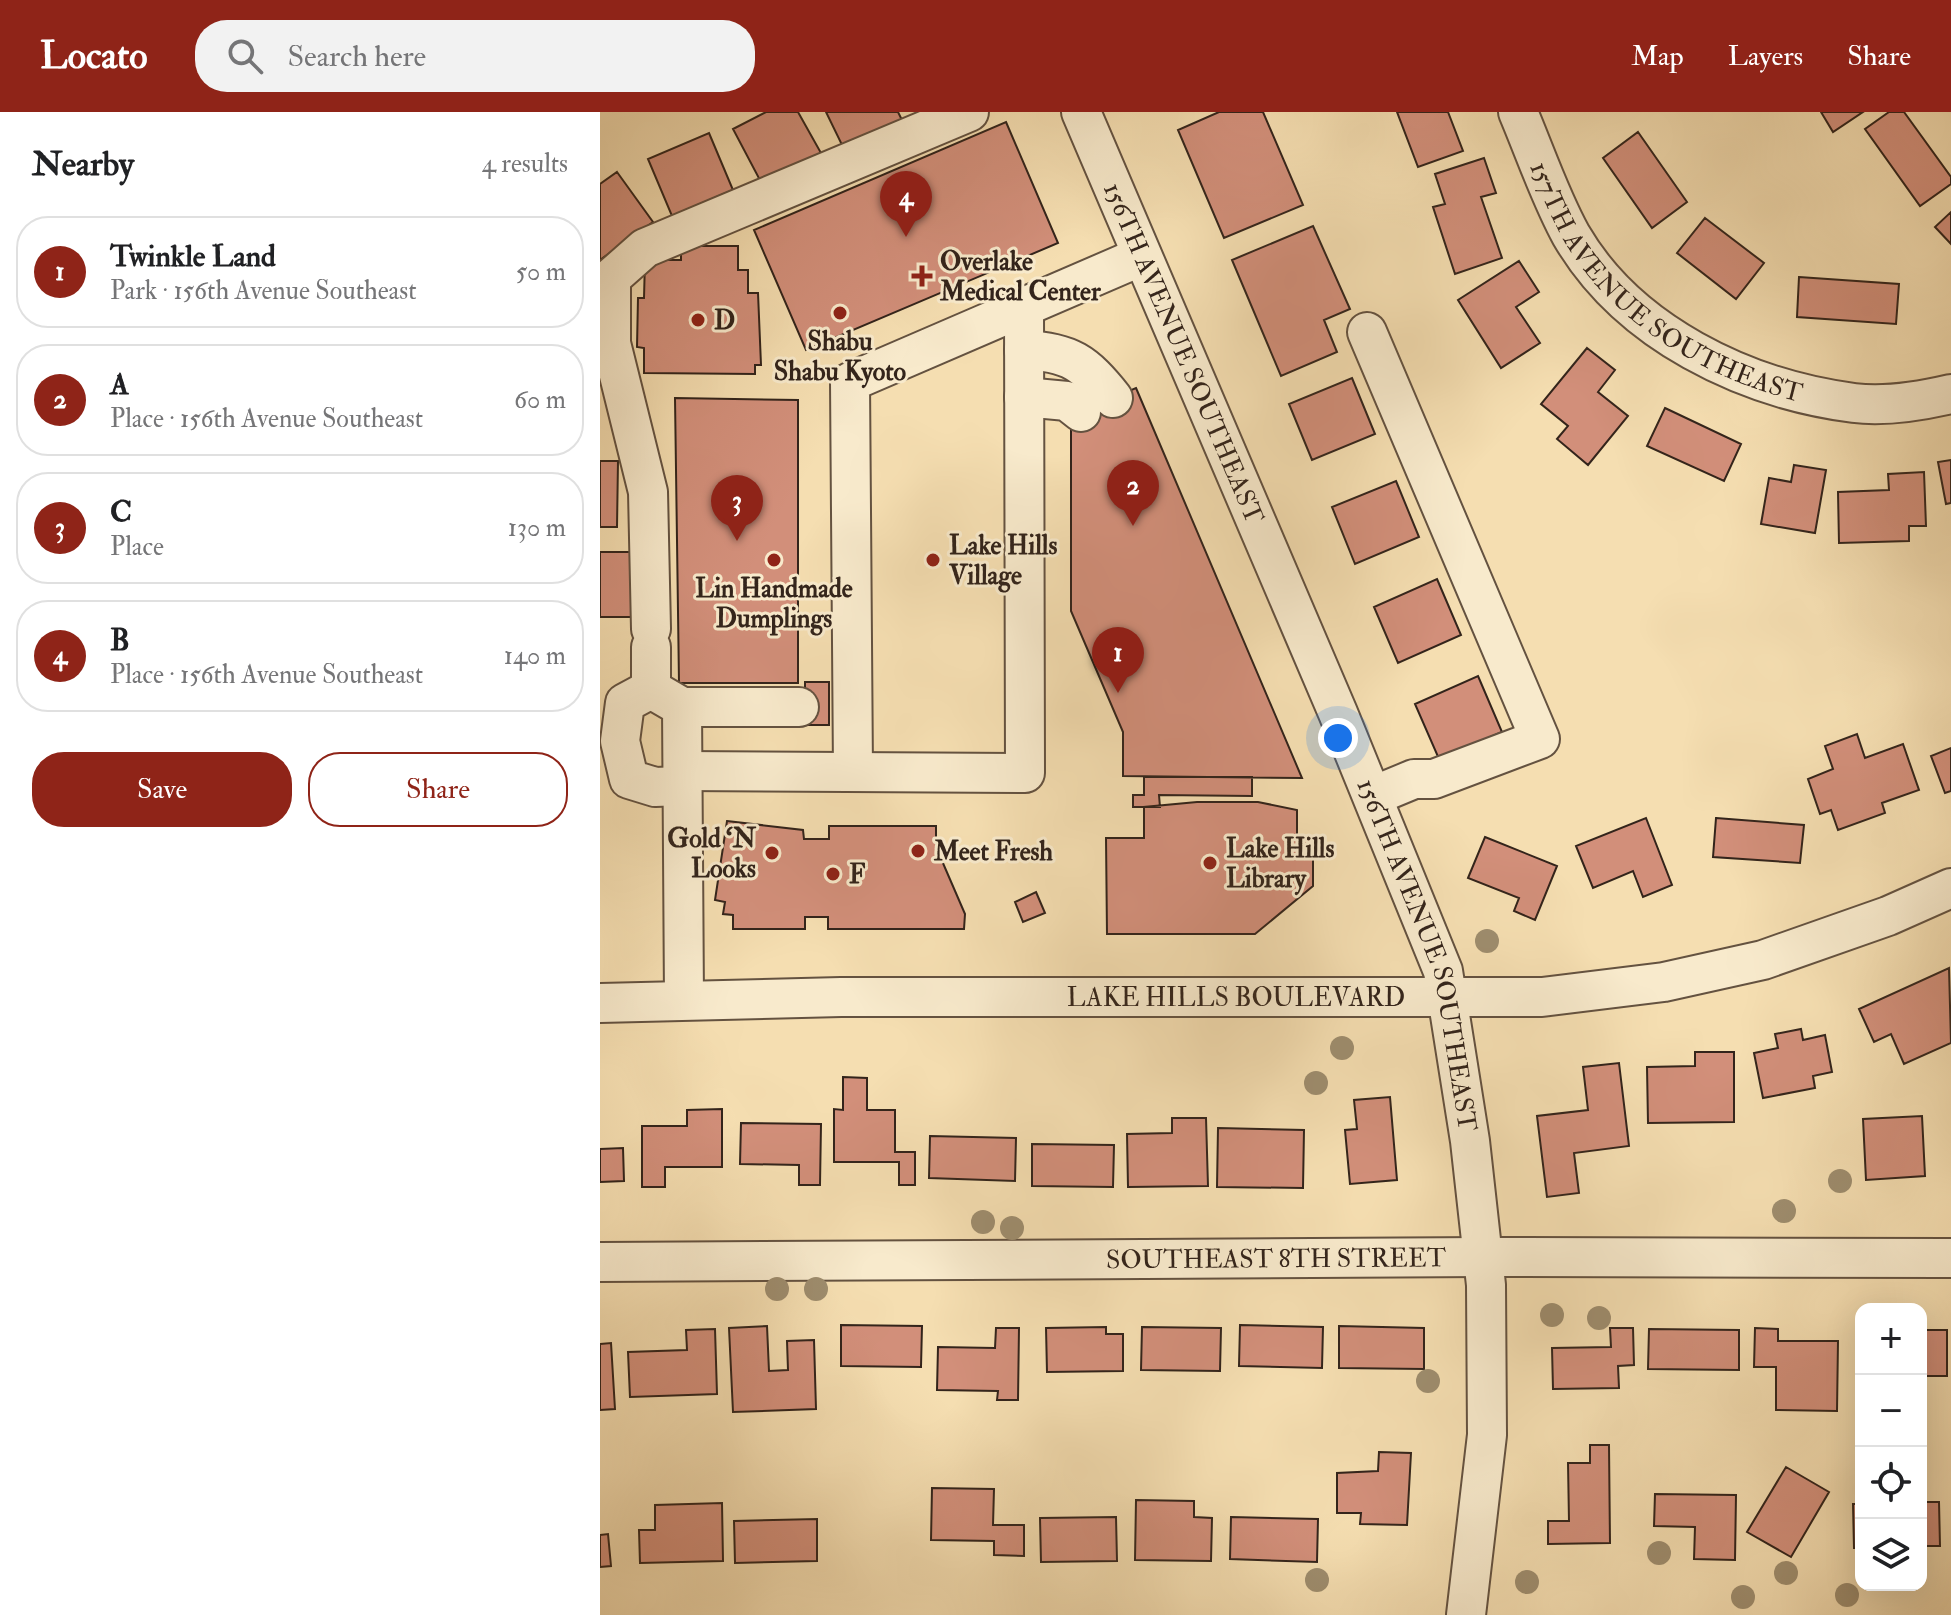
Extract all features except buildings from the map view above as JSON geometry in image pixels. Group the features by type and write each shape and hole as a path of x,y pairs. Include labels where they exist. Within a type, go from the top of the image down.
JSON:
{"street":[{"path":"684,999 683,778 651,638 648,492 611,343 611,278 645,248 969,112"},
{"name":"156TH AVENUE SOUTHEAST","path":"1081,112 1373,796 1443,971 1484,1257 1488,1344 1487,1435 1466,1615"},
{"name":"157TH AVENUE SOUTHEAST","path":"1518,112 1572,235 1631,309 1691,351 1770,384 1856,404 1920,401 1951,394"},
{"path":"853,772 850,382 1142,256"},
{"path":"799,707 667,698 625,703 620,741 629,779 655,787 683,778 853,772 1025,773 1024,308"},
{"path":"1367,332 1540,739 1434,779 1414,779 1373,796"},
{"path":"1024,350 1052,351 1071,357 1095,375 1097,405 1024,397"},
{"name":"LAKE HILLS BOULEVARD","path":"600,1003 684,999 1542,997 1664,982 1763,960 1888,916 1951,888"},
{"name":"SOUTHEAST 8TH STREET","path":"600,1262 1951,1258"}],"place":[{"name":"B","path":"906,237"},
{"name":"Overlake Medical Center","path":"922,276"},
{"name":"Shabu Shabu Kyoto","path":"840,313"},
{"name":"D","path":"698,320"},
{"name":"A","path":"1133,526"},
{"name":"C","path":"737,541"},
{"name":"Lin Handmade Dumplings","path":"774,560"},
{"name":"Lake Hills Village","path":"933,560"},
{"name":"Twinkle Land","path":"1118,693"},
{"name":"Meet Fresh","path":"918,851"},
{"name":"Gold ‘N Looks","path":"772,853"},
{"name":"Lake Hills Library","path":"1210,863"},
{"name":"F","path":"833,874"}]}
